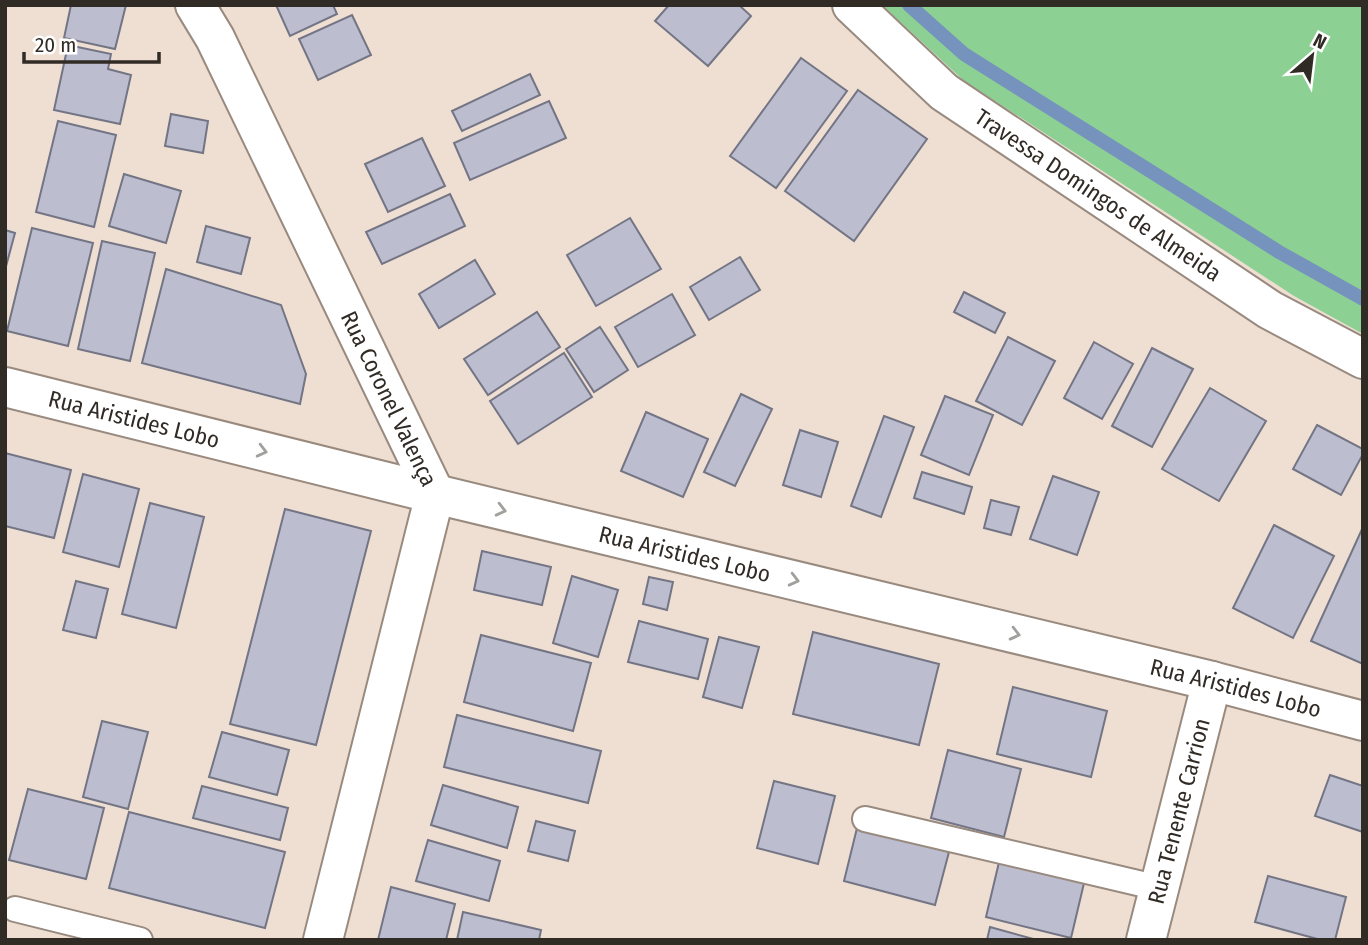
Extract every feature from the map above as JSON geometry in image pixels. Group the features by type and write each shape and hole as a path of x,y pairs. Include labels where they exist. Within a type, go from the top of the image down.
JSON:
{"street":[{"name":"Rua Coronel Valença","path":"195,5 215,38 435,494 323,940"},
{"name":"Travessa Domingos de Almeida","path":"852,5 944,92 1270,310 1363,359"},
{"name":"Rua Aristides Lobo","path":"5,387 435,494 1212,681 1363,721"},
{"name":"Rua Tenente Carrion","path":"1146,940 1212,681"}],"lane":[{"path":"865,819 1159,888"},
{"path":"15,909 141,940"}],"green space":[{"path":"882,5 1363,5 1363,334 1294,296 963,80"}],"building":[{"path":"71,5 126,5 115,49 64,38"},
{"path":"276,5 333,5 337,14 290,36"},
{"path":"669,5 739,5 751,16 708,66 655,21"},
{"path":"352,15 371,55 318,80 299,39"},
{"path":"68,45 111,54 108,69 131,75 120,124 54,110"},
{"path":"801,58 847,91 776,188 730,156"},
{"path":"530,74 540,95 462,131 452,111"},
{"path":"858,90 927,139 854,241 785,191"},
{"path":"549,101 566,138 470,180 454,143"},
{"path":"171,114 208,121 203,153 165,146"},
{"path":"58,121 116,135 94,227 36,212"},
{"path":"422,138 445,186 388,212 365,164"},
{"path":"124,174 181,191 166,243 109,226"},
{"path":"450,194 465,226 382,264 366,232"},
{"path":"630,218 661,269 596,306 567,255"},
{"path":"206,226 250,238 241,274 197,262"},
{"path":"32,228 93,243 68,346 7,331"},
{"path":"5,230 15,233 5,270"},
{"path":"102,241 155,253 130,361 78,349"},
{"path":"740,257 760,290 709,320 690,287"},
{"path":"475,260 495,294 439,328 419,294"},
{"path":"166,269 281,305 306,374 300,404 142,363"},
{"path":"964,292 1005,313 995,333 954,312"},
{"path":"672,294 695,335 638,367 615,327"},
{"path":"537,312 560,347 488,395 464,359"},
{"path":"600,327 628,370 594,392 566,349"},
{"path":"1008,337 1055,361 1022,425 976,401"},
{"path":"1094,342 1133,364 1102,419 1064,398"},
{"path":"1152,348 1193,369 1152,447 1112,426"},
{"path":"564,353 592,397 518,444 490,401"},
{"path":"1210,388 1266,421 1219,501 1162,469"},
{"path":"741,394 772,409 735,486 704,472"},
{"path":"945,396 993,415 969,475 921,455"},
{"path":"646,412 708,439 683,497 621,471"},
{"path":"884,416 914,427 881,517 851,506"},
{"path":"1317,425 1363,449 1363,454 1341,495 1293,469"},
{"path":"800,430 838,442 821,497 783,485"},
{"path":"5,453 71,470 54,538 5,526"},
{"path":"922,472 972,487 964,514 914,498"},
{"path":"83,474 139,489 119,567 63,552"},
{"path":"1053,476 1099,492 1077,555 1030,539"},
{"path":"991,500 1019,507 1011,535 984,528"},
{"path":"150,503 204,517 176,628 122,614"},
{"path":"285,509 371,531 316,745 230,724"},
{"path":"1274,525 1334,556 1293,638 1233,608"},
{"path":"1363,527 1363,664 1311,641"},
{"path":"482,551 551,567 542,605 474,590"},
{"path":"572,576 618,590 598,657 553,643"},
{"path":"649,577 673,582 667,610 643,604"},
{"path":"76,581 108,589 96,638 63,630"},
{"path":"639,621 708,639 698,679 628,662"},
{"path":"813,632 939,664 919,745 793,714"},
{"path":"481,635 591,663 573,731 464,702"},
{"path":"719,637 759,647 742,708 703,697"},
{"path":"1013,687 1107,711 1091,777 997,754"},
{"path":"457,715 601,751 588,803 444,767"},
{"path":"102,721 148,732 128,809 83,797"},
{"path":"222,732 289,750 277,795 209,777"},
{"path":"948,750 1021,769 1004,837 931,818"},
{"path":"1330,775 1363,786 1363,832 1315,816"},
{"path":"774,781 835,796 818,864 757,848"},
{"path":"443,785 518,807 507,848 431,825"},
{"path":"202,786 288,808 280,840 193,818"},
{"path":"28,789 104,808 86,879 9,860"},
{"path":"129,812 285,852 265,928 109,888"},
{"path":"536,821 575,831 568,861 528,851"},
{"path":"857,828 949,852 935,905 844,881"},
{"path":"428,840 500,861 489,901 416,881"},
{"path":"1000,858 1085,879 1071,938 986,917"},
{"path":"1268,876 1346,897 1335,940 1321,940 1255,922"},
{"path":"391,887 455,904 446,940 378,940"},
{"path":"463,912 541,930 539,940 457,940"},
{"path":"990,927 1037,940 987,940"}],"waterway":[{"path":"909,5 964,54 1279,252 1363,299"}]}
